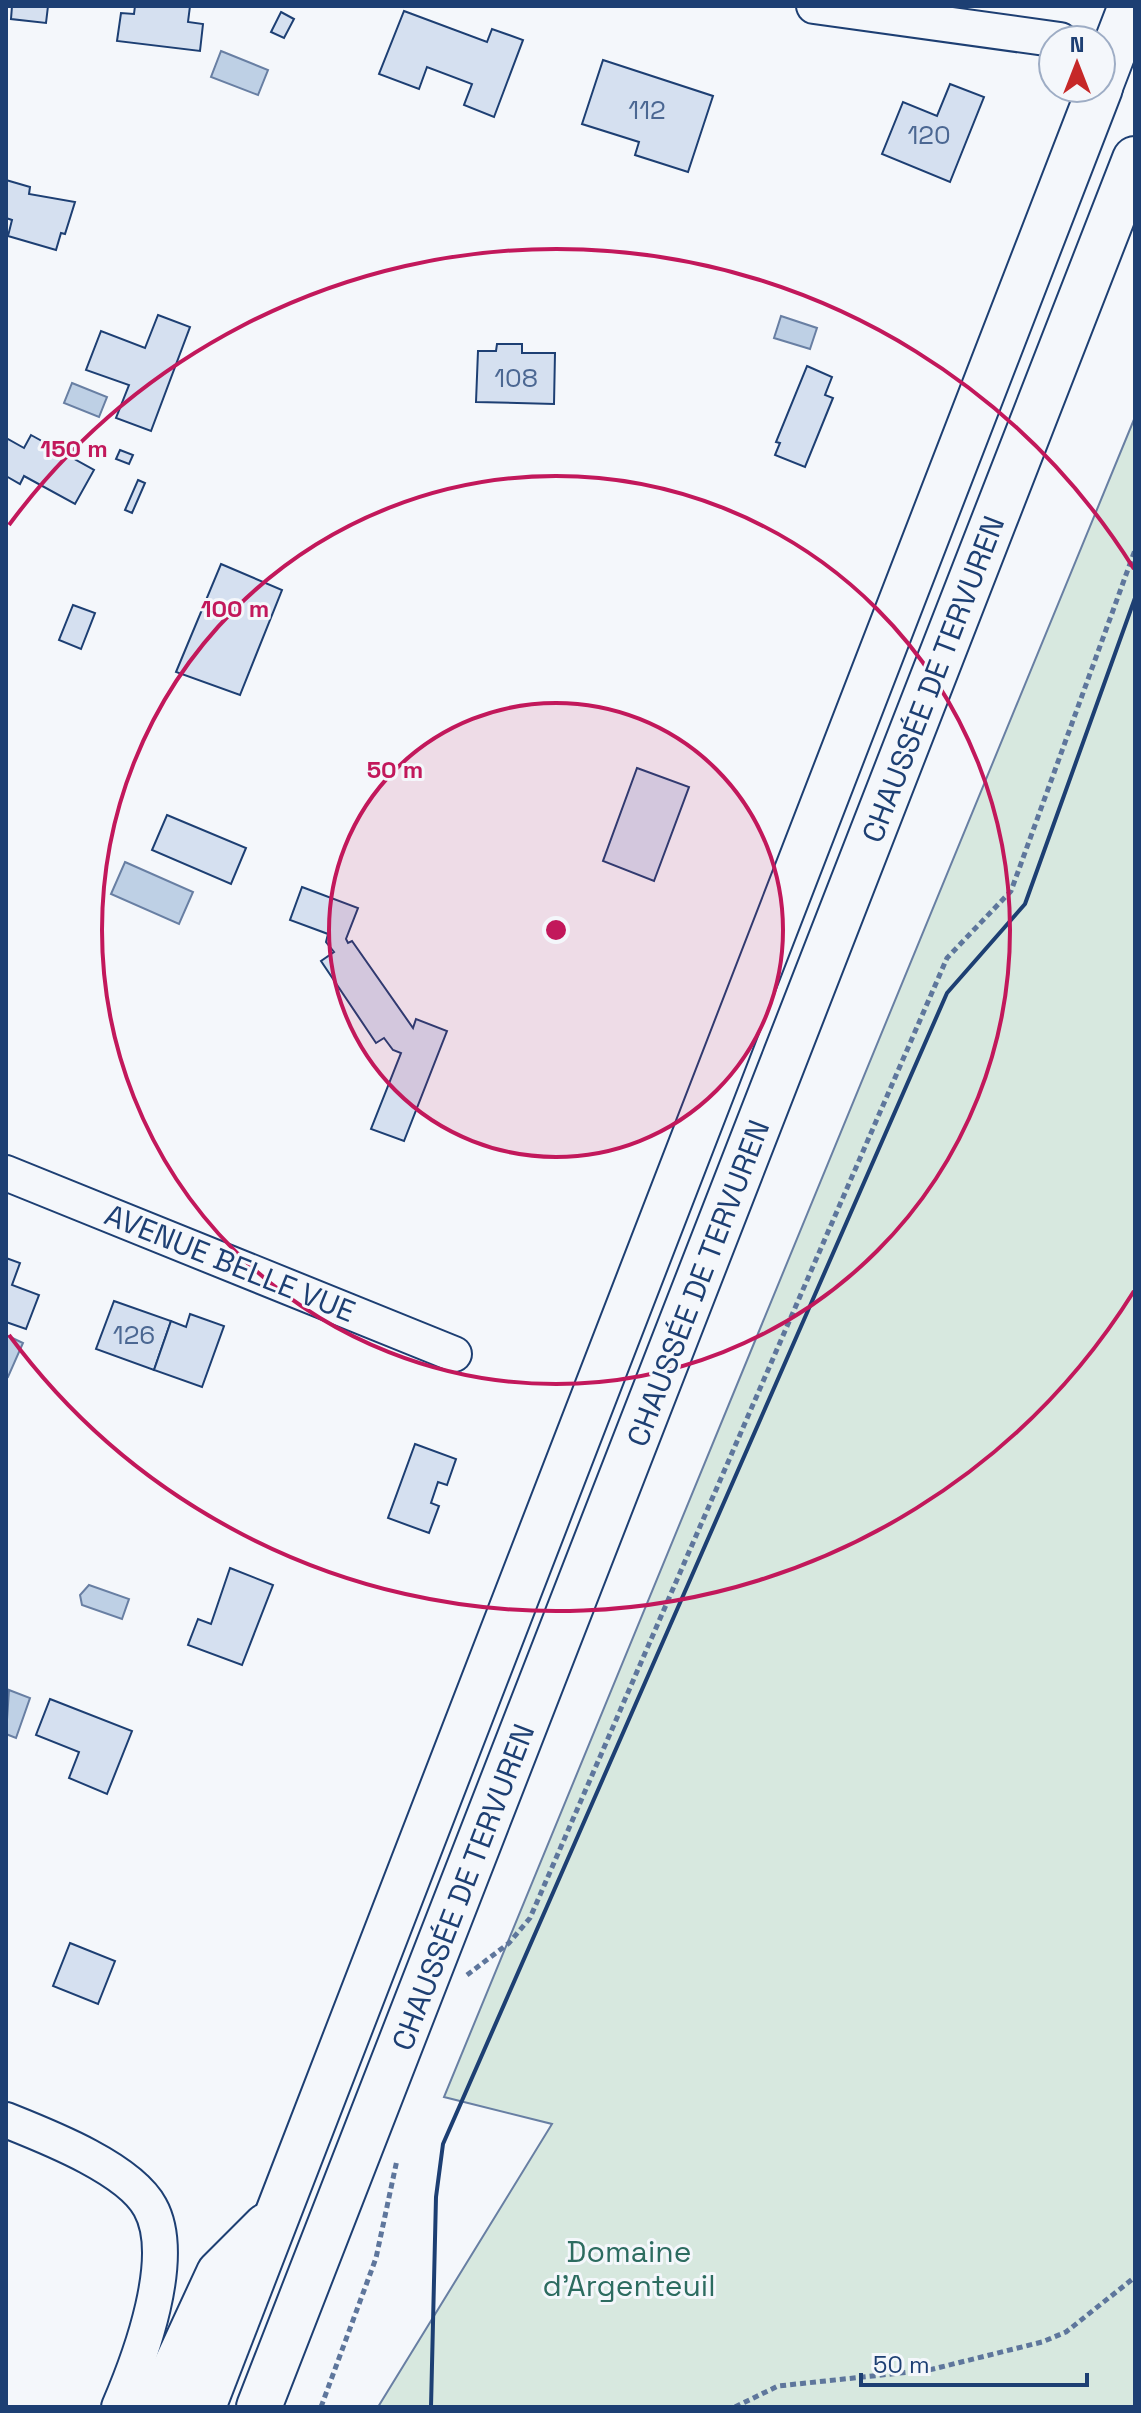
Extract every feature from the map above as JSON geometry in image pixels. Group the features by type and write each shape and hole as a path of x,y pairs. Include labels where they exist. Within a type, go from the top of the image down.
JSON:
{"highway":[{"name":"CHAUSSÉE DE TERVUREN","path":"1117,42 1131,6"},
{"name":"CHAUSSÉE DE TERVUREN","path":"203,2407 1093,104"},
{"name":"CHAUSSÉE DE TERVUREN","path":"259,2407 1135,159"},
{"path":"157,2407 219,2273 276,2216"}],"street":[{"path":"814,6 1037,37"},
{"name":"AVENUE BELLE VUE","path":"6,1173 454,1354"},
{"path":"6,2120 54,2139 129,2182 151,2208 158,2243 158,2293 119,2407"}],"path":[{"path":"462,1979 509,1943 530,1918 947,958 1011,891 1135,550"},
{"path":"321,2407 376,2258 397,2159"},
{"path":"735,2407 778,2386 929,2370 1042,2342 1066,2332 1135,2277"}],"green space":[{"name":"Domaine d'Argenteuil","path":"1135,417 1135,2407 378,2407 552,2124 444,2097"}],"water":[{"path":"221,51 268,70 258,95 211,77"},
{"path":"781,316 817,328 810,349 774,338"},
{"path":"72,383 107,397 99,417 64,403"},
{"path":"125,862 193,892 179,924 111,894"},
{"path":"6,1335 23,1343 8,1377 6,1376"},
{"path":"89,1585 129,1599 122,1619 82,1605 80,1595"},
{"path":"9,1690 30,1698 16,1738 6,1734"}],"building":[{"path":"12,6 48,6 46,23 11,19"},
{"path":"135,6 190,6 188,22 203,24 200,51 117,41 121,13 134,14"},
{"path":"404,11 487,42 492,29 523,40 494,117 464,105 472,84 427,67 419,89 379,74"},
{"path":"281,12 294,19 284,38 271,32"},
{"path":"603,60 713,96 688,172 635,155 639,142 582,124"},
{"path":"950,84 984,97 950,182 882,154 903,102 937,116"},
{"path":"6,180 30,187 29,194 75,202 65,234 61,233 56,250 8,236 12,220 6,218"},
{"path":"158,315 190,327 151,431 116,418 129,385 86,370 101,331 145,348"},
{"path":"497,344 522,344 522,353 555,353 554,404 476,402 478,351 496,351"},
{"path":"807,366 832,377 825,395 833,398 805,467 775,455 780,443 776,442"},
{"path":"31,435 94,470 75,504 24,476 20,484 6,476 6,438 24,448"},
{"path":"120,450 133,455 129,464 116,459"},
{"path":"138,480 145,483 132,513 125,510"},
{"path":"221,564 282,590 240,695 176,672"},
{"path":"73,605 95,613 81,649 59,640"},
{"path":"637,768 689,787 654,881 603,861"},
{"path":"167,815 246,848 231,884 152,850"},
{"path":"302,887 358,908 346,939 348,943 352,941 413,1028 416,1019 447,1031 404,1141 371,1129 401,1053 393,1050 384,1038 376,1043 321,961 334,952 326,942 328,934 290,920"},
{"path":"6,1258 20,1263 12,1285 39,1295 26,1329 6,1322"},
{"path":"114,1301 171,1321 154,1370 96,1349"},
{"path":"190,1314 224,1326 202,1387 154,1370 171,1321 186,1327"},
{"path":"415,1444 456,1459 447,1485 438,1482 431,1503 439,1506 429,1533 388,1518"},
{"path":"230,1568 273,1585 242,1665 188,1645 198,1619 211,1624"},
{"path":"50,1699 132,1731 107,1794 69,1778 79,1752 36,1735"},
{"path":"70,1943 115,1961 98,2004 53,1986"}],"wall":[{"path":"431,2407 436,2197 443,2144 947,993 1025,904 1135,598"}]}
